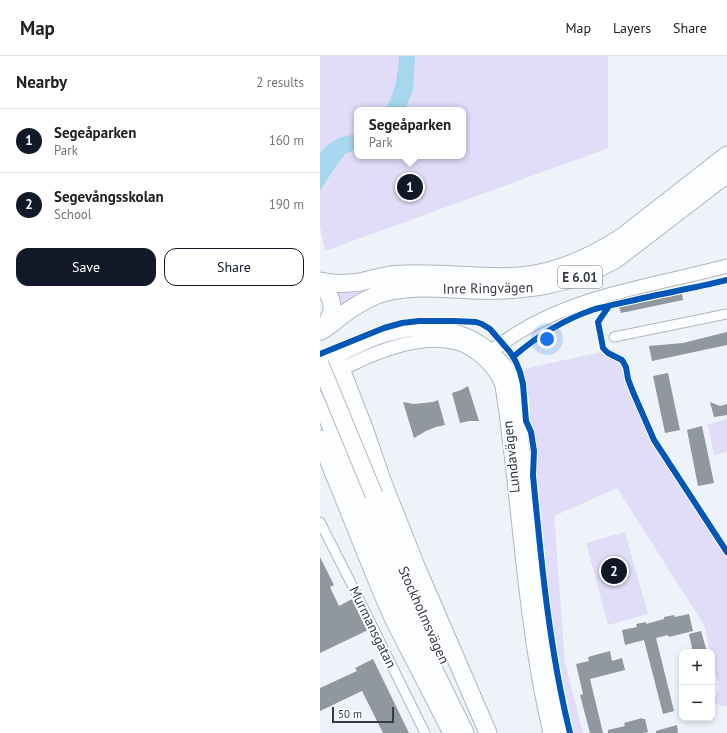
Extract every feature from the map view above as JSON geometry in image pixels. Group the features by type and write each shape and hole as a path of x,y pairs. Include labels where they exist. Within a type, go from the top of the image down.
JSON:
{"highway":[{"name":"Inre Ringvägen","path":"320,281 339,284 385,276 407,274 521,276 557,269 606,248 727,155"},
{"name":"Inre Ringvägen","path":"321,332 349,310 378,295 392,291 413,289 512,290 565,282 584,275 615,260 727,174"},
{"path":"320,284 328,292 332,307 332,314 321,332"},
{"path":"328,364 368,499"},
{"path":"328,364 364,428 383,483 411,552 488,733"},
{"path":"320,400 368,499"},
{"path":"320,439 382,595 452,733"},
{"name":"Stockholmsvägen","path":"368,499 383,557 422,644 465,733"},
{"name":"Stockholmsvägen","path":"368,499 394,547 453,682 478,733"}],"main road":[{"path":"488,355 502,343 523,330 562,310 610,295 727,266"},
{"name":"Lundavägen","path":"320,377 328,364 400,346 428,341 448,341 459,343 488,355 507,369 514,385 543,630 563,733"},
{"name":"Lundavägen","path":"488,355 503,391 527,597 536,659 550,733"}],"street":[{"path":"614,337 727,314"},
{"name":"Murmansgatan","path":"320,522 425,733"}],"shaded area":[{"path":"320,56 608,56 608,148 325,251 320,226"},
{"path":"378,283 380,290 341,310 334,290"},
{"path":"602,352 622,363 631,392 651,437 727,555 726,707 715,704 715,698 719,688 715,672 715,649 709,649 704,625 617,488 554,516 565,663 583,733 574,733 553,629 537,478 536,446 530,420 529,398 523,369"},
{"path":"727,419 727,452 714,455 708,424"},
{"path":"625,532 648,614 608,625 586,543"}],"water":[{"path":"399,56 415,56 413,90 406,107 386,107 391,97 398,70"},
{"path":"354,134 354,150 345,154 320,191 320,154 327,145 341,137"}],"building":[{"path":"682,294 683,300 621,313 619,307"},
{"path":"727,332 727,345 652,361 649,346 683,343"},
{"path":"668,373 680,430 665,433 653,376"},
{"path":"468,386 479,421 460,423 452,393"},
{"path":"438,400 445,425 426,431 414,438 403,402 414,404"},
{"path":"710,402 720,406 727,404 727,415 714,417"},
{"path":"702,426 714,483 698,486 687,430"},
{"path":"320,557 334,585 330,587 339,606 352,599 368,630 320,653"},
{"path":"689,614 693,631 669,637 668,635 656,638 674,711 663,714 644,640 625,645 622,630 637,627 636,624 646,622 646,624 664,619 664,617 674,615 675,617"},
{"path":"701,631 706,649 692,649 689,634"},
{"path":"610,651 612,661 622,658 625,670 590,679 603,733 590,733 580,695 583,694 576,664 589,661 588,657"},
{"path":"373,659 409,733 383,733 362,691 320,711 320,688 357,671 355,668"},
{"path":"642,718 645,719 648,732 608,733 608,730 625,726 624,723"},
{"path":"677,725 678,733 656,733 656,731"}],"cycle path":[{"path":"513,357 531,342 551,329 595,309 727,280"},
{"path":"609,306 598,322 603,348 608,353 622,360 626,367 628,379 633,392 654,440 727,552"},
{"path":"320,354 384,328 402,323 419,321 476,322 482,324 490,329 510,352 516,362 523,384 526,421 531,432 534,451 533,475 540,548 557,672 570,733"}],"place":[{"name":"Segeåparken","path":"410,187"},
{"name":"Segevångsskolan","path":"614,571"}]}
